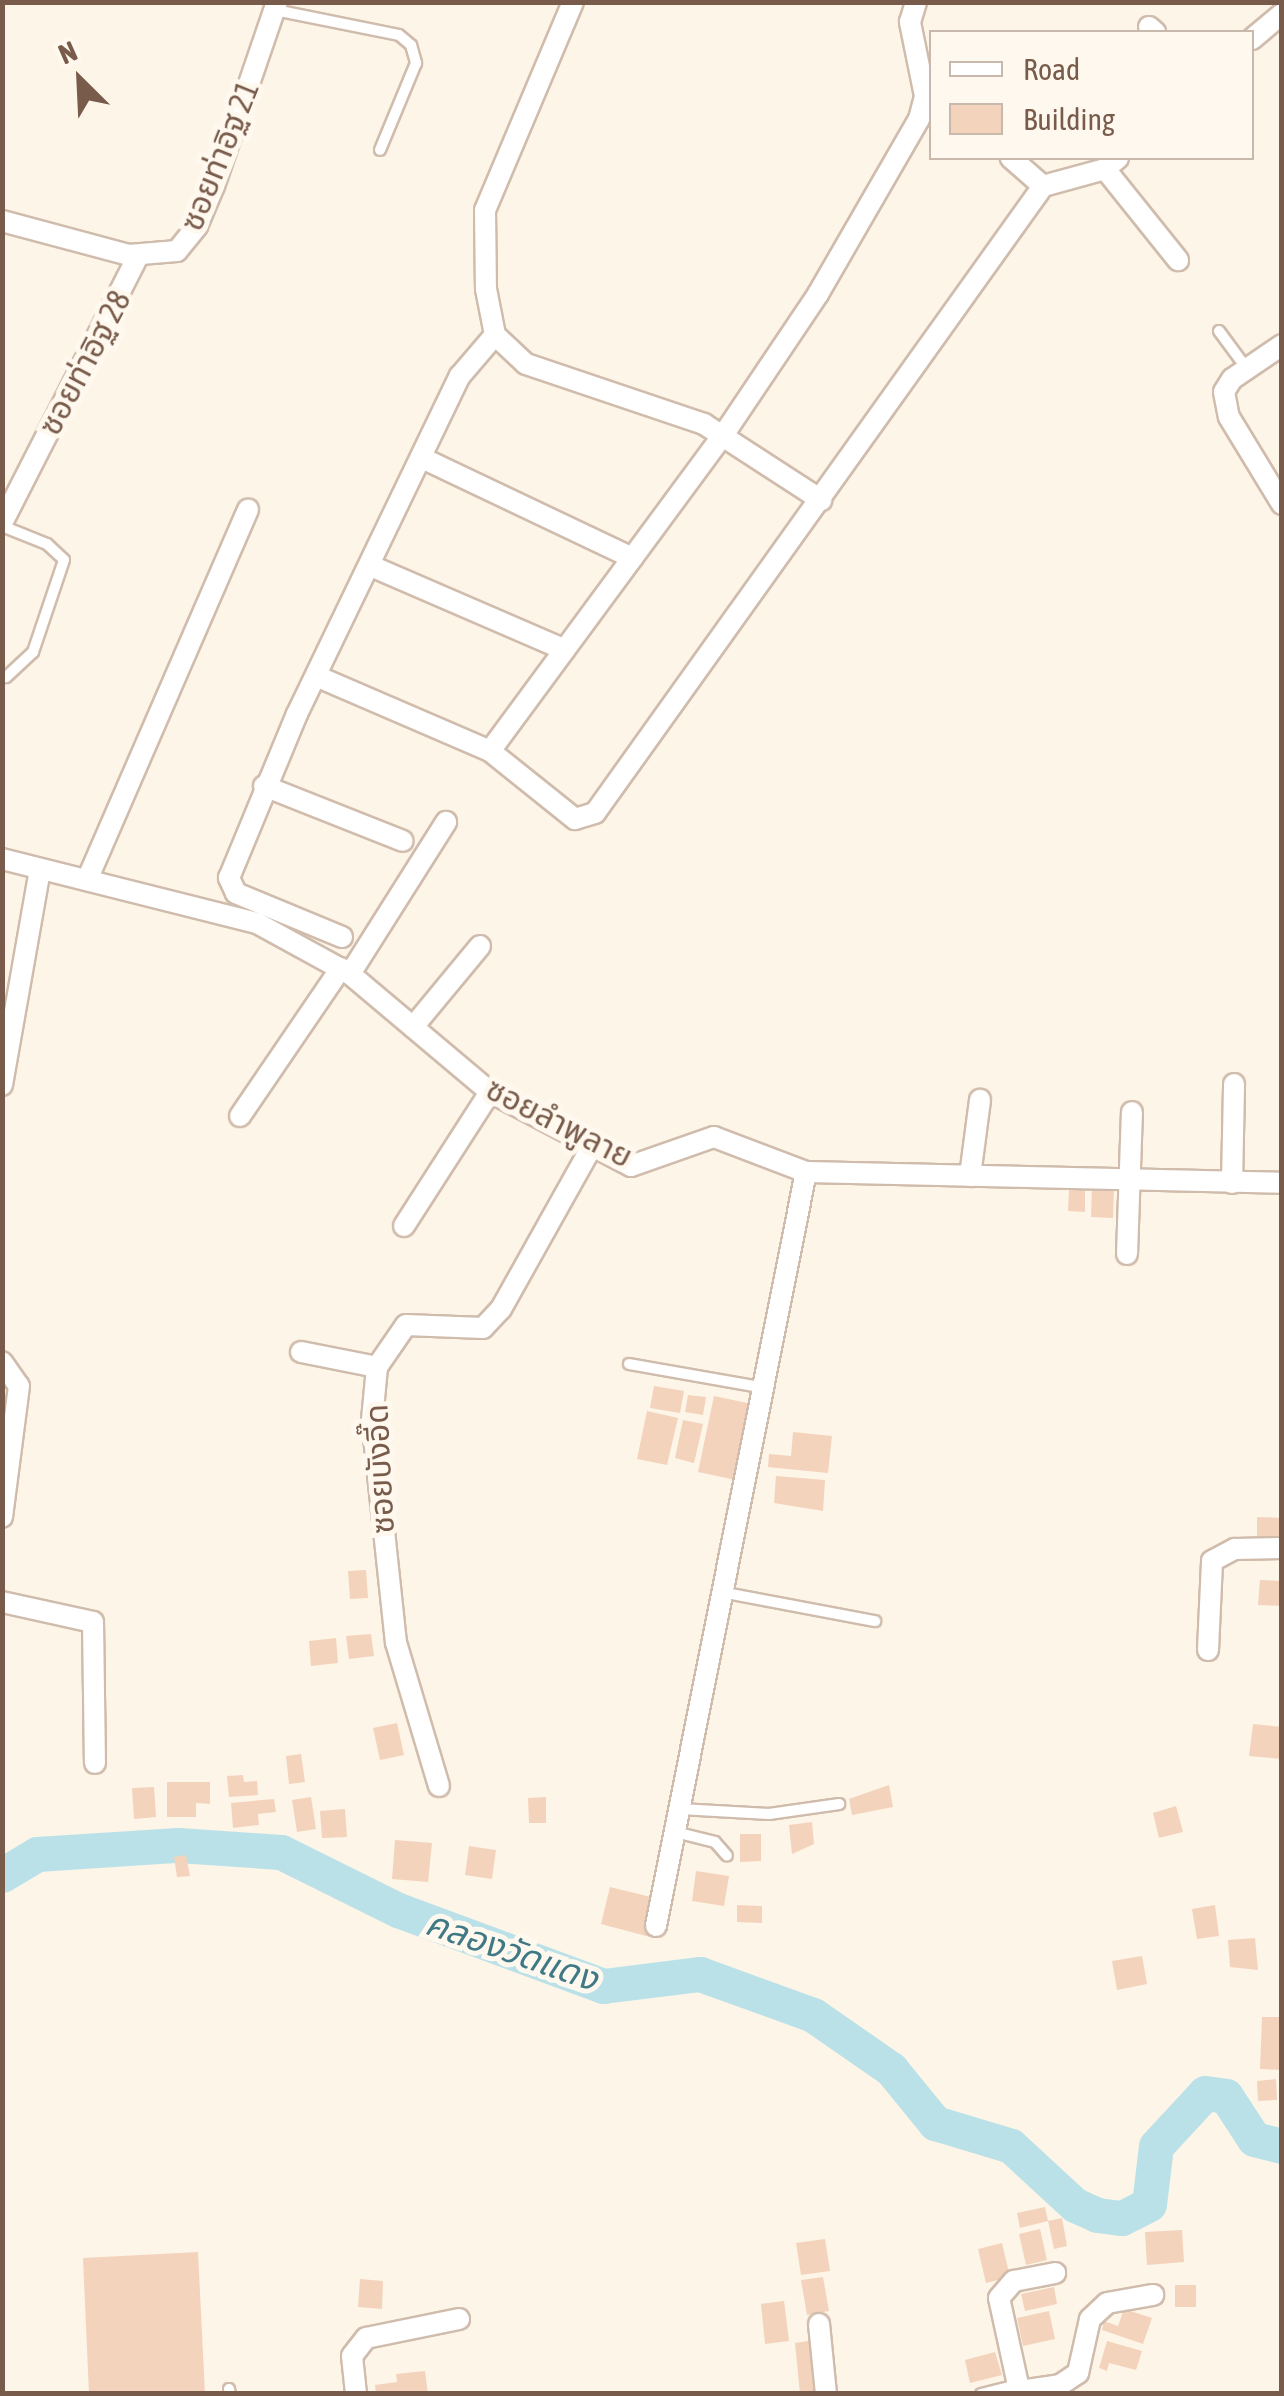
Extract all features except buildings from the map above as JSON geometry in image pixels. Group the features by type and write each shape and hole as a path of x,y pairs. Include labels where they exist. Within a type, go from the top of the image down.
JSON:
{"street":[{"path":"572,2 485,210 486,289 495,335 526,364 724,434 821,500"},
{"path":"490,751 724,434 818,294 919,120 928,83 910,22 916,2"},
{"name":"ซอยท่าอิฐ 21","path":"2,222 138,256 177,251 197,226 276,6"},
{"path":"1254,37 1282,14"},
{"path":"1013,160 1042,186"},
{"path":"316,676 490,751 575,818 595,813 1042,186 1112,164 1178,260"},
{"name":"ซอยท่าอิฐ 28","path":"2,524 138,256"},
{"path":"342,936 236,894 228,884 264,786 460,376 495,335"},
{"path":"1282,345 1247,368 1224,392 1228,417 1282,504"},
{"path":"422,458 633,558"},
{"path":"87,880 248,509"},
{"path":"371,566 566,650"},
{"path":"264,786 403,841"},
{"path":"240,1116 346,971 446,822"},
{"name":"ซอยลำพูลาย","path":"2,860 257,923 346,971 490,1092 631,1166 646,1166 714,1137 806,1172 1282,1183"},
{"path":"2,1085 40,869"},
{"path":"413,1027 480,946"},
{"path":"1232,1183 1234,1084"},
{"path":"404,1226 490,1092"},
{"path":"970,1176 980,1100"},
{"path":"1127,1254 1132,1112"},
{"name":"ซอยบังอี๊ด","path":"440,1786 396,1643 372,1420 377,1367 406,1326 483,1328 501,1308 592,1146"},
{"path":"656,1926 759,1387 806,1172"},
{"path":"300,1352 377,1367"},
{"path":"2,1362 19,1386 2,1517"},
{"path":"1208,1650 1212,1560 1234,1549 1282,1548"},
{"path":"2,1602 92,1622 95,1763"},
{"path":"1055,2273 1014,2282 999,2298 1019,2390 1071,2380 1096,2312 1107,2303 1153,2296"},
{"path":"356,2394 352,2356 366,2338 459,2319"},
{"path":"819,2324 826,2394"}],"lane":[{"path":"276,6 400,35 412,46 416,62 380,150"},
{"path":"1219,331 1247,368"},
{"path":"2,524 47,544 64,560 34,652 6,677"},
{"path":"629,1364 759,1387"},
{"path":"720,1592 875,1621"},
{"path":"679,1809 769,1814 839,1804"},
{"path":"674,1832 715,1842 727,1856"},
{"path":"981,2394 1019,2390"}],"waterway":[{"name":"คลองวัดแดง","path":"2,1875 37,1854 178,1845 281,1852 398,1910 603,1986 700,1974 813,2015 891,2069 935,2123 1011,2146 1075,2205 1097,2215 1122,2218 1149,2204 1156,2146 1205,2093 1226,2096 1254,2139 1282,2146"}]}
